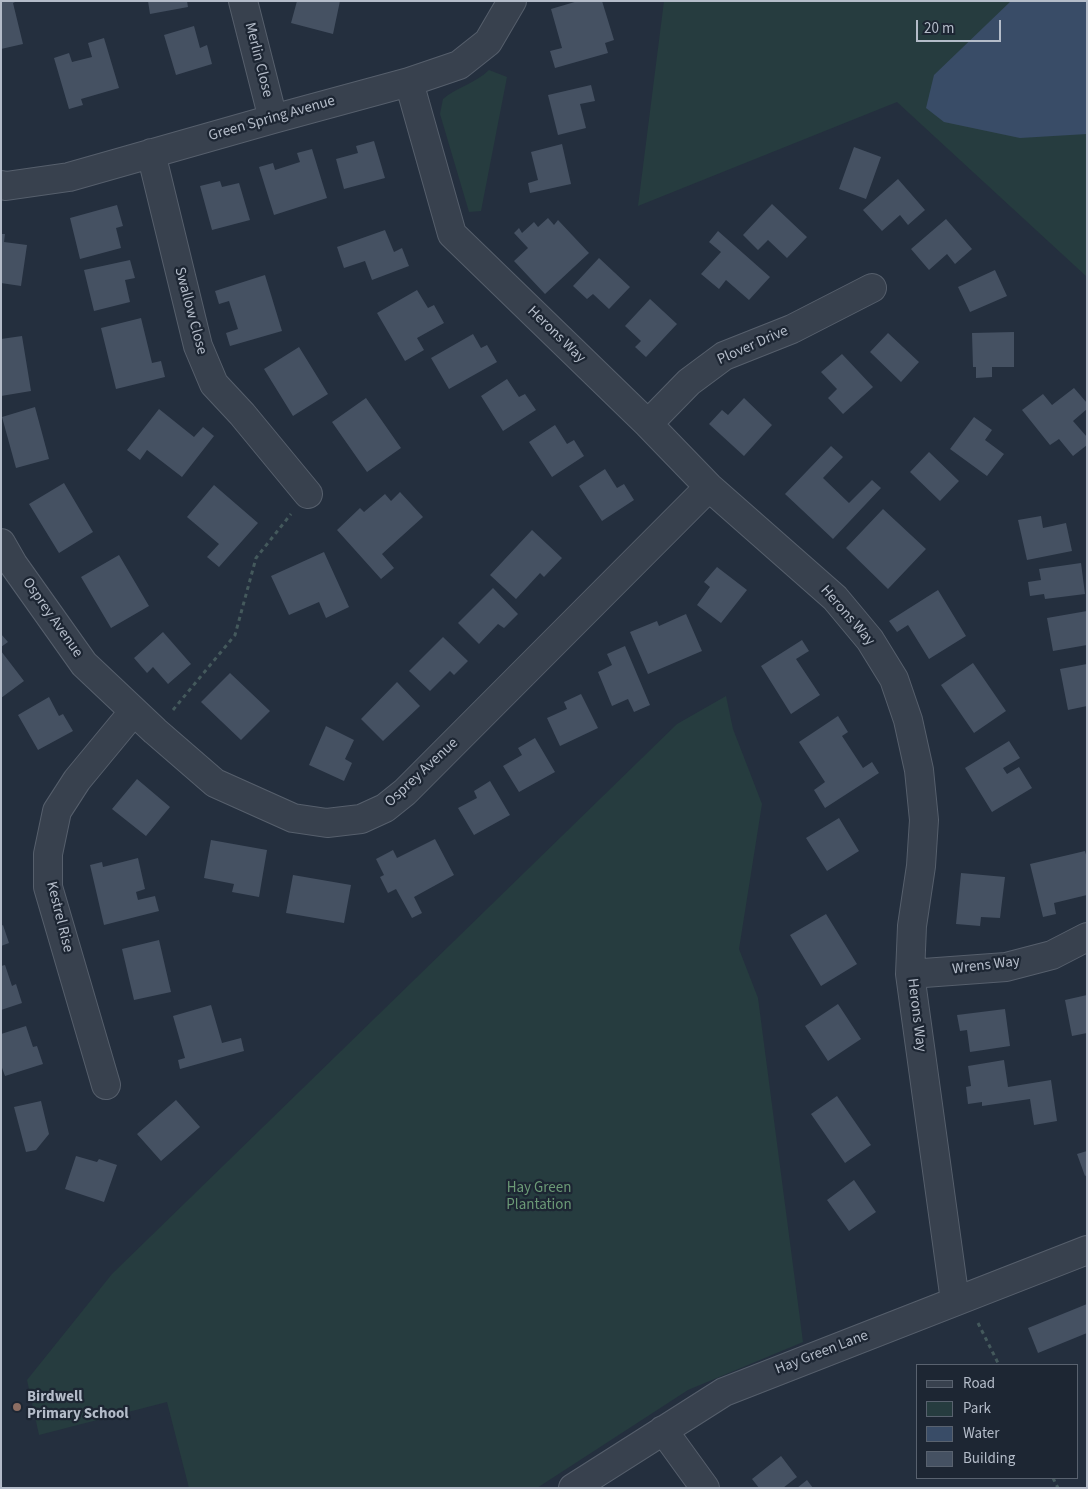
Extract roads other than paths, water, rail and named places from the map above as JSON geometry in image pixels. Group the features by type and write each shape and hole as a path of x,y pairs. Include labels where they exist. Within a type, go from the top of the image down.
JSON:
{"street":[{"name":"Merlin Close","path":"243,1 273,118"},
{"name":"Green Spring Avenue","path":"1,185 69,177 273,118 408,82 459,65 488,42 512,1"},
{"name":"Herons Way","path":"408,82 452,234 648,424 709,487 835,598 870,640 894,679 908,720 919,770 924,820 921,866 912,926 910,974 963,1298"},
{"name":"Swallow Close","path":"151,154 198,346 214,384 242,414 308,494"},
{"name":"Plover Drive","path":"648,424 689,382 724,356 792,329 872,288"},
{"name":"Osprey Avenue","path":"1,543 13,564 84,664 155,731 215,783 249,800 293,818 327,823 361,819 386,808 406,792 709,487"},
{"name":"Kestrel Rise","path":"106,1084 48,887 48,854 57,811 78,780 134,711"},
{"name":"Wrens Way","path":"910,974 1006,966 1052,955 1087,937"},
{"name":"Hay Green Lane","path":"573,1488 724,1392 1087,1250"},
{"path":"663,1430 705,1488"}],"water":[{"path":"1011,1 1087,1 1087,134 1020,138 944,122 926,108 934,75"}],"place":[{"name":"Birdwell Primary School","path":"17,1407"}],"park label":[{"name":"Hay Green Plantation","path":"539,1198"}]}
